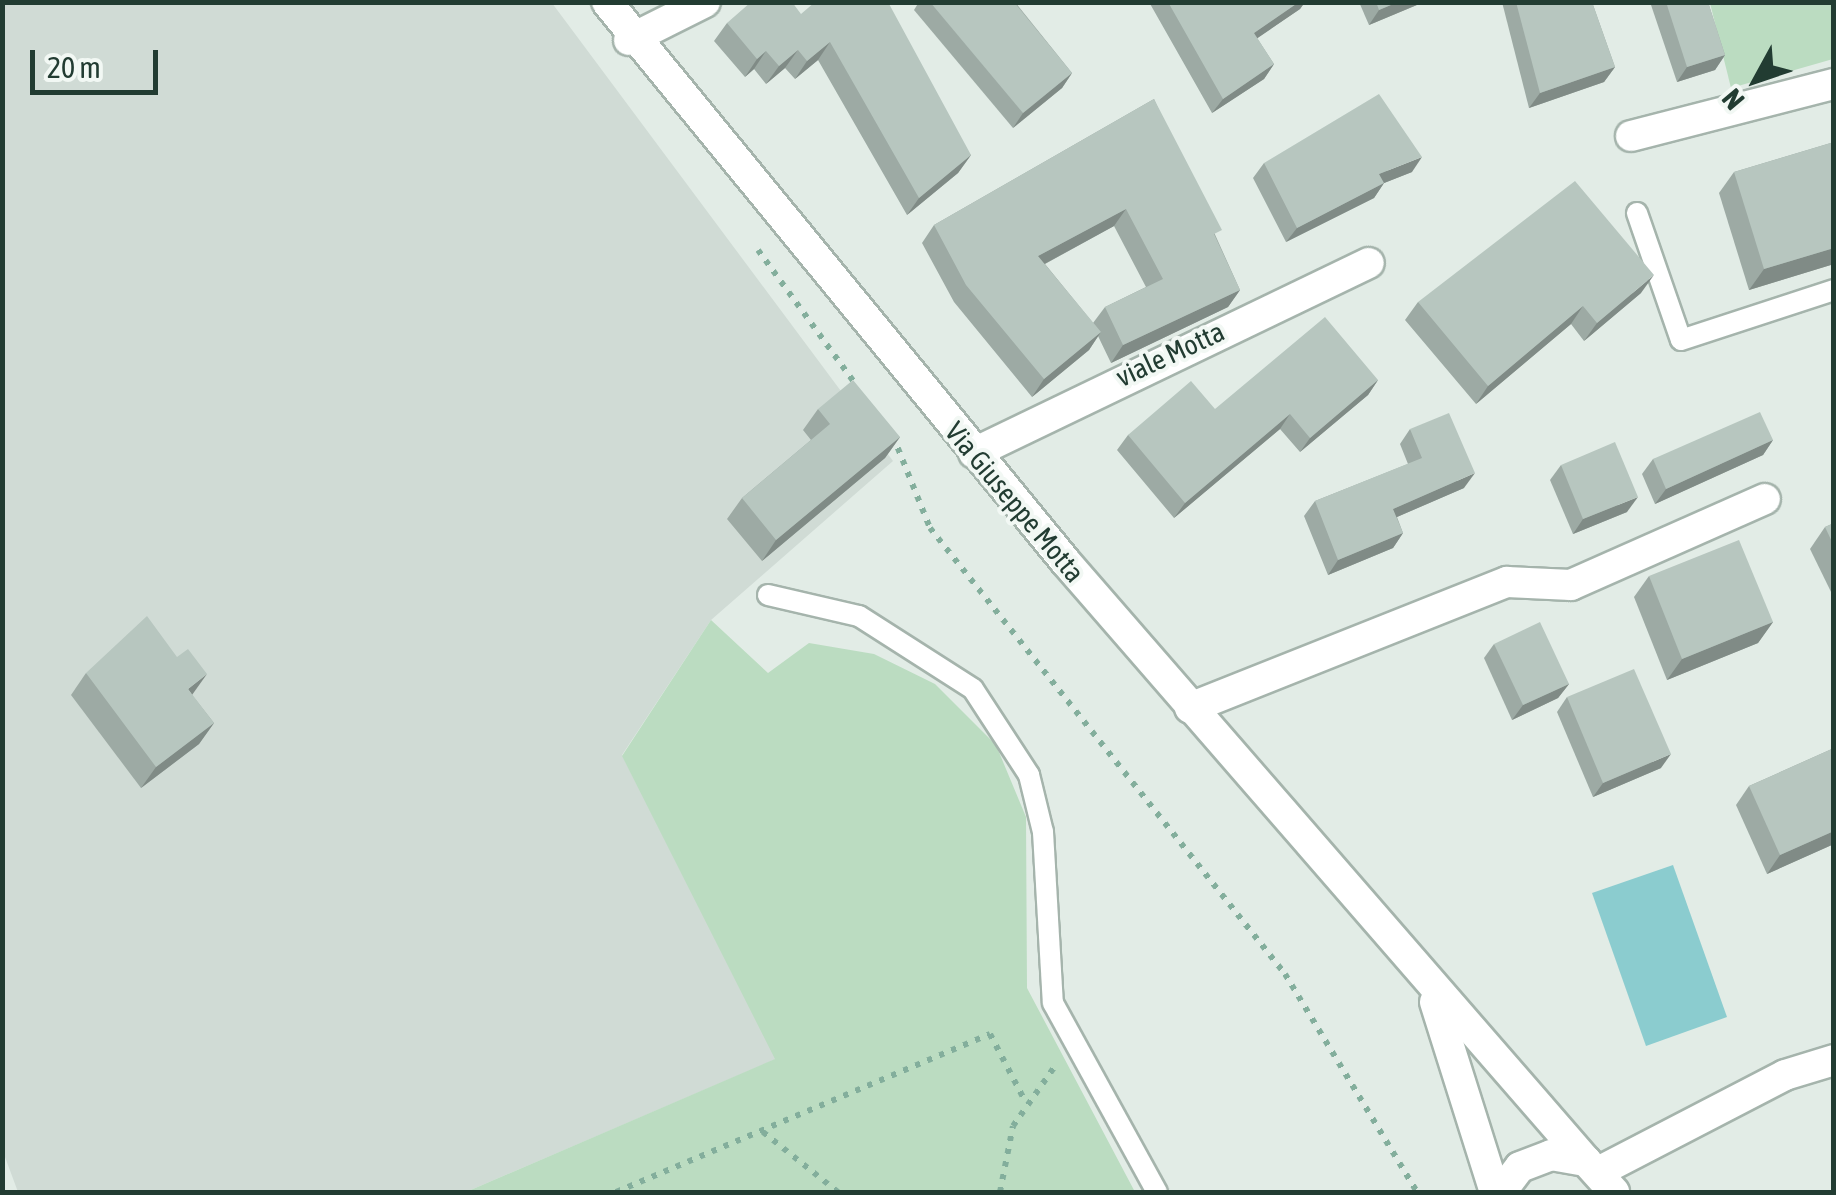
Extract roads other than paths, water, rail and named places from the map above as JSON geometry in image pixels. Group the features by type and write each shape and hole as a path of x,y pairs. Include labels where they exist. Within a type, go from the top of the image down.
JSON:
{"main road":[{"name":"Via Giuseppe Motta","path":"607,2 629,40 1190,708 1433,994 1605,1179"},
{"path":"629,40 706,2"},
{"path":"1631,136 1834,84"},
{"name":"viale Motta","path":"974,453 1368,263"},
{"path":"1190,708 1507,582 1571,585 1765,499"},
{"name":"Via Giuseppe Motta","path":"1433,994 1498,1192 1532,1160 1605,1179"},
{"path":"1605,1179 1675,1130 1834,1060"}],"lane":[{"path":"1636,214 1680,340 1834,290"},
{"path":"768,594 858,616 972,690 1029,775 1042,832 1054,1003 1157,1192"}],"water":[{"path":"1673,865 1727,1017 1646,1046 1592,893"}]}
